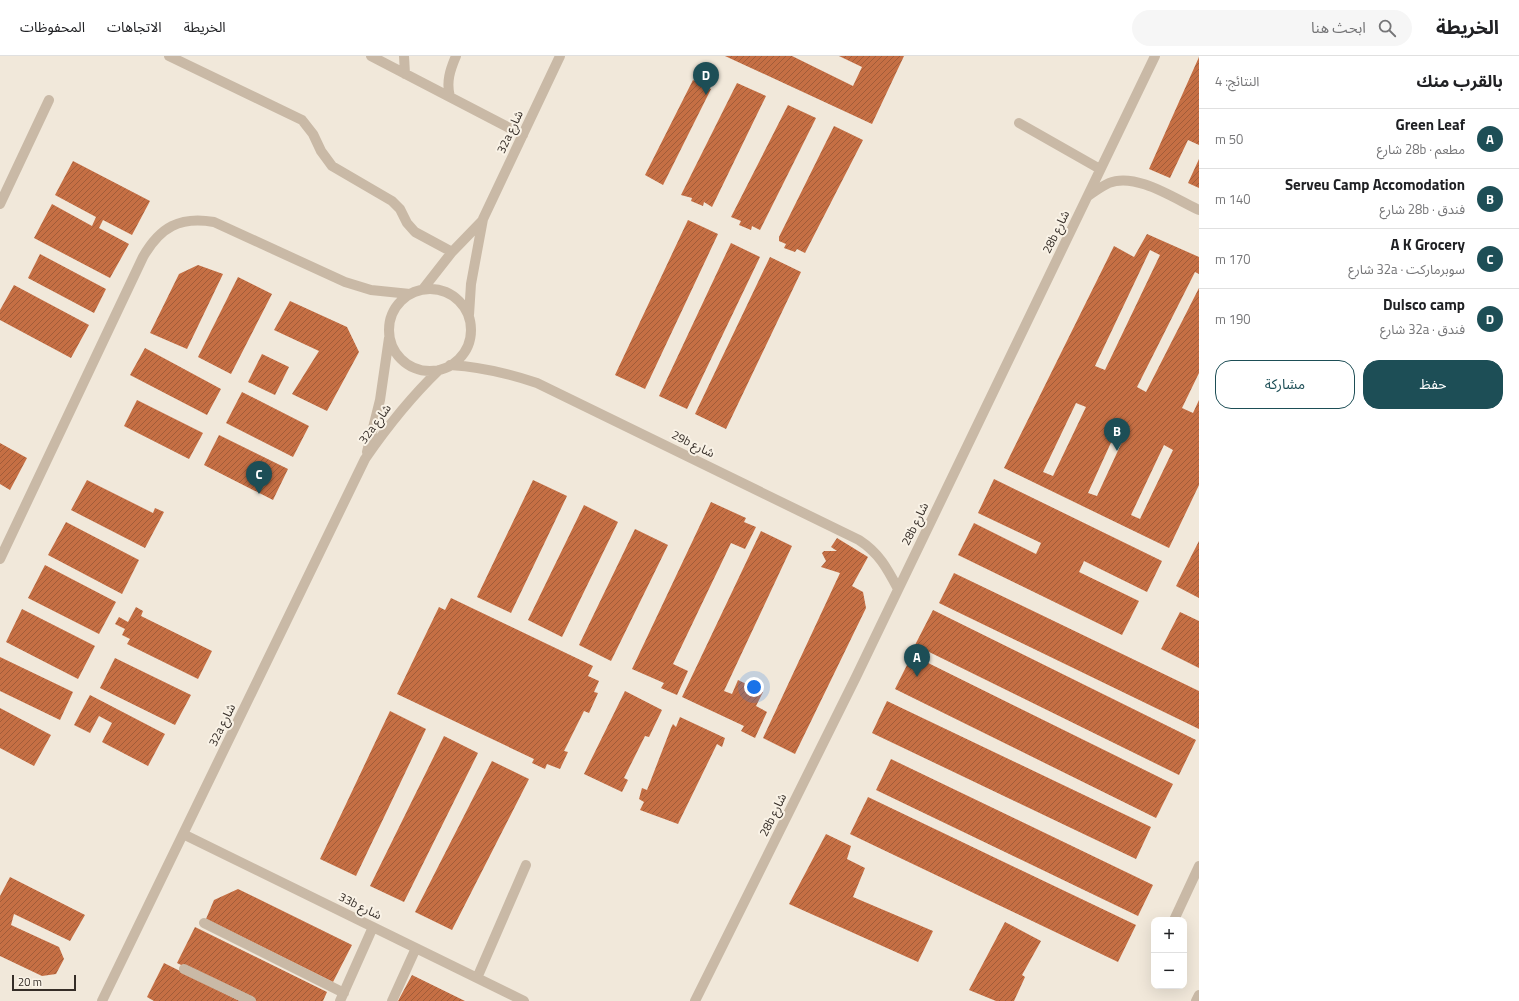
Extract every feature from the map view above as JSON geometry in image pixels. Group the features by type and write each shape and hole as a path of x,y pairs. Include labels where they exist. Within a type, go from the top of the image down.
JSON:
{"street":[{"path":"169,56 302,120 313,134 321,151 332,166 396,205 400,209 407,223 415,232 452,252"},
{"path":"371,56 523,135"},
{"path":"404,56 405,74"},
{"path":"450,97 448,90 449,74 456,56"},
{"name":"32a شارع","path":"469,315 474,264 483,219 560,56"},
{"name":"28b شارع","path":"695,1001 856,677 1155,56"},
{"path":"0,204 49,100"},
{"path":"1019,123 1100,169"},
{"path":"1088,196 1108,183 1120,180 1131,181 1147,185 1199,210"},
{"name":"32a شارع","path":"423,289 452,252 483,219"},
{"path":"0,559 143,257 150,245 167,229 175,224 192,220 214,222 345,282 371,290 410,294"},
{"path":"423,289 444,291 455,297 463,305 469,315 471,338 466,349 450,366 439,370 428,371 416,368 406,363 397,355 389,333 390,322 394,310 401,301 410,294 423,289"},
{"name":"32a شارع","path":"365,459 380,400 389,333"},
{"name":"29b شارع","path":"450,366 472,366 493,370 537,383 859,540 880,558 887,567 898,589"},
{"name":"32a شارع","path":"102,1001 365,459 401,410 439,370"},
{"name":"33b شارع","path":"183,834 524,1001"},
{"path":"477,978 526,865"},
{"path":"1176,917 1196,878 1199,866"},
{"path":"204,923 342,997 374,927"},
{"path":"392,1001 416,948"},
{"path":"184,969 251,1001"},
{"path":"1196,1001 1199,995"}],"building":[{"path":"725,56 792,56 853,86 862,67 839,56 904,56 872,124"},
{"path":"1199,57 1199,145 1188,140 1170,178 1149,169"},
{"path":"693,80 711,89 663,185 645,175"},
{"path":"737,83 766,96 712,207 704,202 703,206 691,201 692,198 681,195"},
{"path":"788,105 816,118 760,230 752,226 751,230 739,225 741,221 731,217"},
{"path":"834,126 863,140 805,253 797,249 795,252 784,248 786,244 779,241 779,237"},
{"path":"1199,159 1199,188 1188,183"},
{"path":"73,161 150,201 132,235 103,220 99,228 129,244 110,278 34,238 52,204 92,226 96,217 55,195"},
{"path":"688,220 718,234 645,389 615,375"},
{"path":"1147,234 1199,257 1199,274 1195,272 1137,387 1146,392 1199,288 1199,373 1182,408 1193,413 1199,400 1199,485 1169,548 1004,468 1114,246 1134,257","holes":["1150,250 1160,255 1105,370 1095,366","1076,403 1086,407 1053,476 1043,472","1119,425 1128,429 1097,496 1088,493","1164,445 1173,450 1140,519 1131,515"]},
{"path":"731,243 760,257 687,409 659,396"},
{"path":"40,254 106,289 94,313 28,278"},
{"path":"770,257 801,272 726,429 695,414"},
{"path":"198,265 223,274 187,349 150,333 179,274"},
{"path":"238,277 272,294 231,374 198,357"},
{"path":"14,285 89,325 71,358 0,320 0,310"},
{"path":"290,301 347,327 359,352 327,411 292,394 319,351 274,330"},
{"path":"145,348 221,389 207,415 130,375"},
{"path":"262,354 289,367 275,395 248,382"},
{"path":"242,392 309,426 293,457 226,423"},
{"path":"137,400 203,433 189,459 124,426"},
{"path":"219,435 288,469 273,500 204,465"},
{"path":"0,443 27,458 10,490 0,484"},
{"path":"994,479 1162,561 1147,592 1084,561 1079,572 1139,601 1122,635 958,555 974,523 1036,554 1041,543 978,513"},
{"path":"87,480 153,513 155,508 164,512 145,548 71,510"},
{"path":"533,480 567,496 511,613 477,597"},
{"path":"711,502 746,518 744,522 756,527 745,549 731,543 673,664 688,671 677,695 661,688 664,683 632,669"},
{"path":"584,505 618,522 562,637 528,620"},
{"path":"66,522 139,560 122,594 48,555"},
{"path":"635,529 668,545 611,661 579,645"},
{"path":"761,531 792,546 724,691 732,694 738,680 763,692 756,706 767,712 755,738 741,731 744,726 682,697"},
{"path":"837,538 868,557 852,586 863,592 866,608 795,754 763,738 840,573 821,567 826,561 822,553 824,551 837,551 831,547"},
{"path":"1199,541 1199,598 1176,586"},
{"path":"45,565 116,602 99,634 28,598"},
{"path":"954,573 1199,691 1199,729 939,603"},
{"path":"451,598 593,666 588,676 599,681 594,692 598,693 589,713 584,711 564,751 568,752 560,769 547,764 545,769 532,763 534,759 397,694 439,607 445,610"},
{"path":"136,607 143,611 141,616 212,651 198,679 127,644 130,639 122,635 125,629 115,624 119,617 128,622"},
{"path":"22,609 95,646 78,679 6,642"},
{"path":"933,610 1196,740 1179,775 915,645"},
{"path":"1180,612 1199,621 1199,668 1161,649"},
{"path":"912,655 1173,784 1156,818 895,689"},
{"path":"0,657 73,692 60,720 0,691"},
{"path":"115,658 191,695 175,725 100,688"},
{"path":"625,691 662,710 649,737 645,736 624,778 628,780 622,792 584,774"},
{"path":"90,695 165,734 148,766 102,742 112,723 99,716 90,733 74,725"},
{"path":"887,701 1151,827 1136,859 872,733"},
{"path":"0,708 51,735 34,766 0,748"},
{"path":"390,711 426,729 356,876 320,859"},
{"path":"680,717 725,738 722,747 717,744 678,824 640,810 644,802 639,799 642,788 647,790 673,724 676,727"},
{"path":"444,736 478,753 404,902 370,886"},
{"path":"891,759 1153,885 1138,916 876,790"},
{"path":"492,761 529,779 452,930 415,912"},
{"path":"868,797 1136,925 1118,962 850,834"},
{"path":"826,834 851,846 847,859 865,868 853,897 933,931 918,962 789,904"},
{"path":"10,877 85,915 70,941 14,914 11,925 59,947 64,959 56,974 42,976 0,956 0,896"},
{"path":"238,889 352,945 333,982 206,919 214,900"},
{"path":"1005,922 1041,941 1022,975 1025,977 1014,1001 996,1001 969,990"},
{"path":"195,927 327,992 323,1001 256,1001 177,963"},
{"path":"164,963 240,1001 154,1001 147,997"},
{"path":"412,975 465,1001 398,1001"}],"place":[{"name":"Dulsco camp","path":"706,95"},
{"name":"Serveu Camp Accomodation","path":"1117,451"},
{"name":"A K Grocery","path":"259,494"},
{"name":"Green Leaf","path":"917,677"}]}
